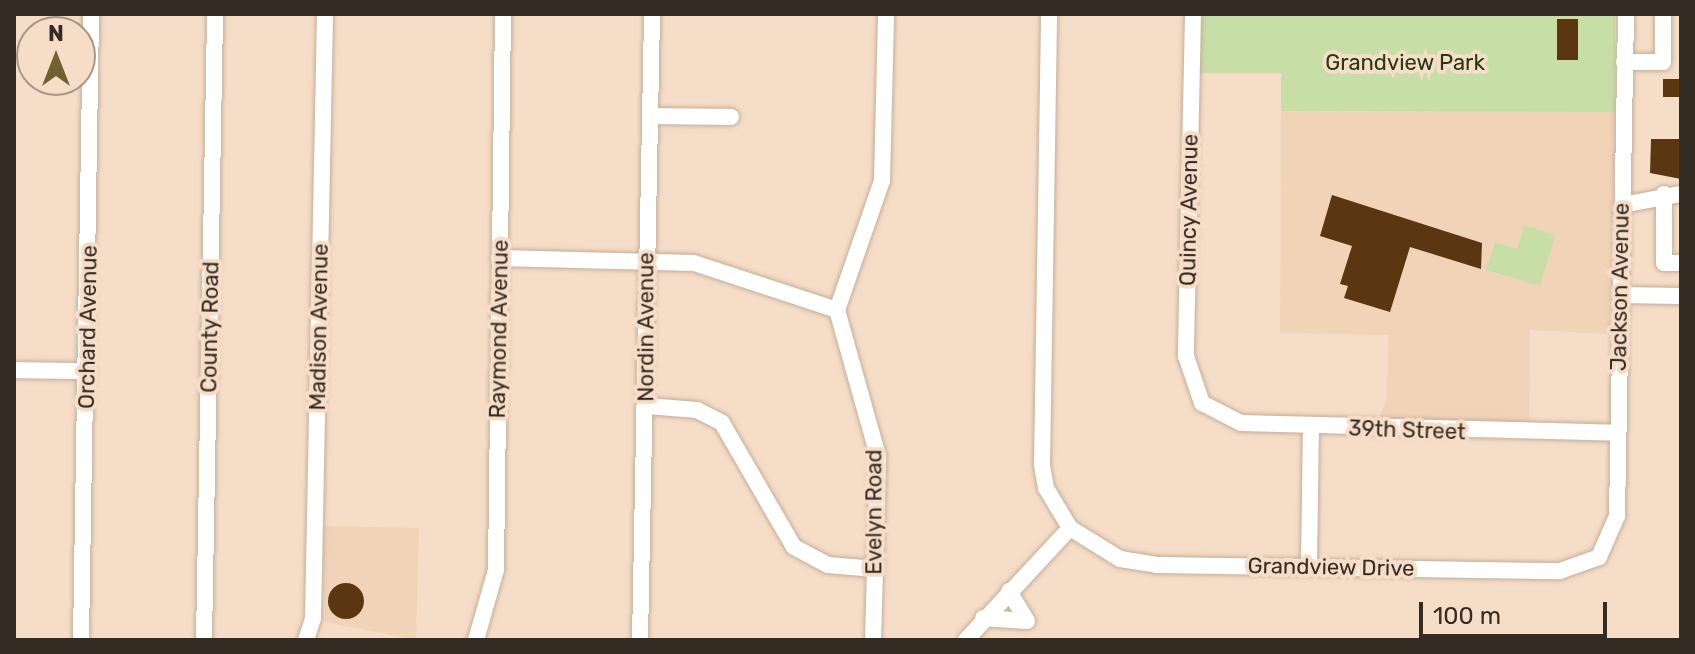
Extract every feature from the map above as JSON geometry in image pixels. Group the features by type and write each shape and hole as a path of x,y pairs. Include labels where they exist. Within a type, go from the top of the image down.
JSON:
{"street":[{"name":"Orchard Avenue","path":"81,640 88,371 91,14"},
{"name":"County Road","path":"204,640 215,14"},
{"name":"Madison Avenue","path":"306,640 313,618 325,14"},
{"name":"Raymond Avenue","path":"476,640 496,570 503,14"},
{"name":"Nordin Avenue","path":"640,640 647,406 646,263 652,14"},
{"path":"499,258 719,267 794,300 837,310 882,181 886,14"},
{"path":"966,640 983,618 1070,528 1046,488 1042,465 1049,14"},
{"name":"Quincy Avenue","path":"1193,14 1186,356 1202,403"},
{"name":"Jackson Avenue","path":"1599,557 1617,516 1626,14"},
{"path":"1624,62 1663,62 1663,14"},
{"path":"651,116 731,117"},
{"path":"1622,205 1673,194 1664,263 1681,263"},
{"path":"1620,295 1681,296"},
{"name":"Evelyn Road","path":"837,310 878,456 873,640"},
{"path":"14,370 88,371"},
{"name":"39th Street","path":"1202,403 1241,423 1618,433"},
{"path":"647,406 697,410 722,423 794,547 828,565 875,569"},
{"path":"1309,566 1311,427"},
{"name":"Grandview Drive","path":"1070,528 1137,563 1560,571 1599,557"},
{"path":"983,618 1027,621 1009,591"}],"shaded area":[{"path":"1281,111 1615,112 1610,334 1530,330 1529,423 1378,420 1387,399 1388,335 1280,333"},
{"path":"324,526 419,528 416,640 325,622"}],"green space":[{"name":"Grandview Park","path":"1198,14 1615,14 1615,112 1281,111 1281,73 1195,73"},
{"path":"1524,225 1555,235 1540,286 1486,270 1495,242 1517,249"}],"building":[{"path":"1557,19 1578,19 1578,60 1557,60"},
{"path":"1663,79 1681,79 1681,97 1663,97"},
{"path":"1651,139 1681,139 1681,179 1650,173"},
{"path":"1332,195 1482,243 1481,269 1410,247 1390,312 1344,298 1348,286 1340,284 1352,246 1320,236"},
{"path":"346,583 359,588 364,601 359,614 346,619 333,614 328,601 333,588"}]}
